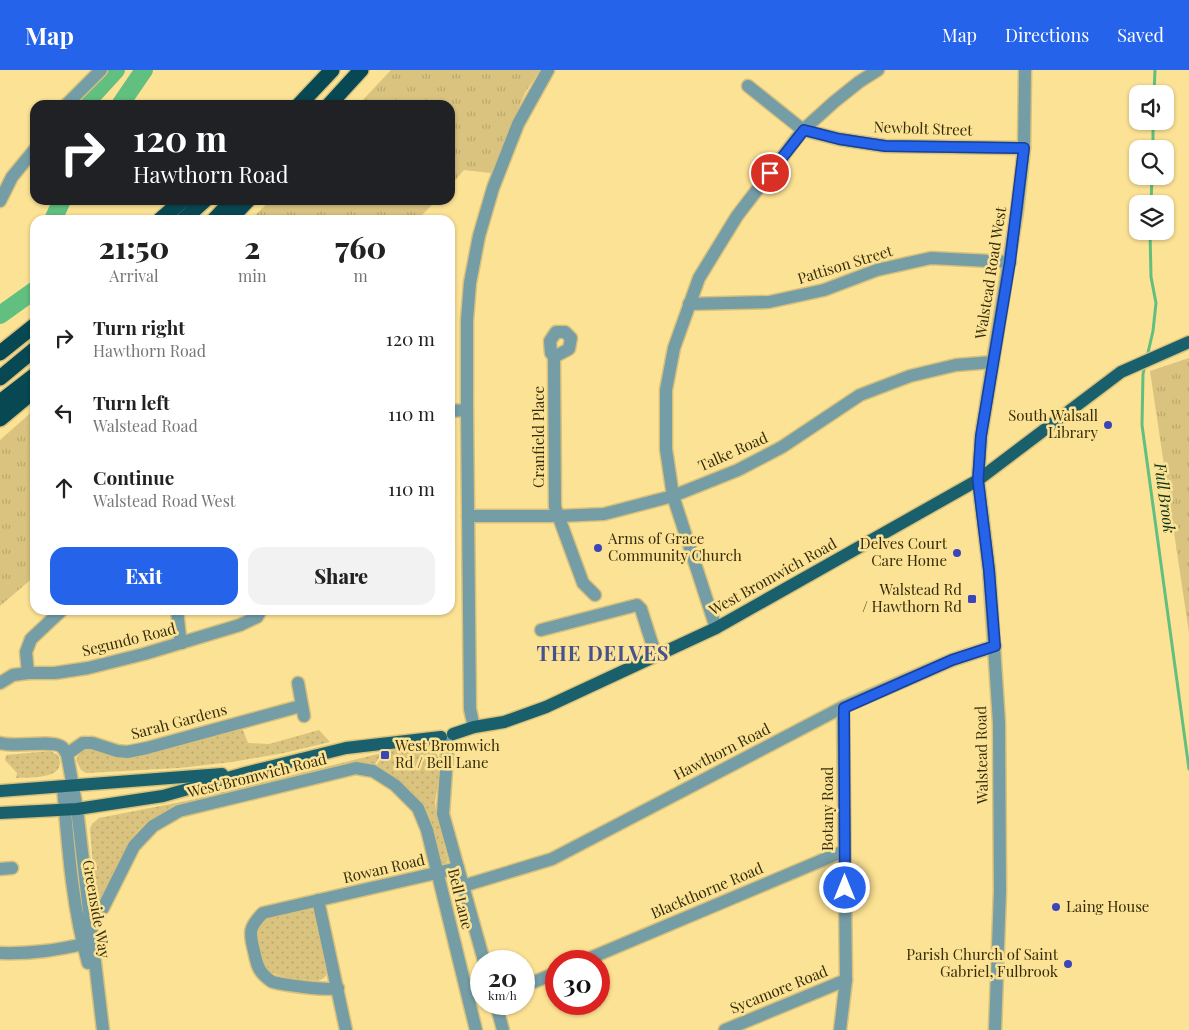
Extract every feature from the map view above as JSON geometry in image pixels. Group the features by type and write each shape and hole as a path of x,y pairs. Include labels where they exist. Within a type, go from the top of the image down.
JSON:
{"highway":[{"path":"304,100 332,70"},
{"path":"334,100 361,70"},
{"path":"347,100 373,70"},
{"path":"301,100 319,85"},
{"path":"166,215 177,205"},
{"path":"188,215 200,205"},
{"path":"219,215 228,205"},
{"path":"234,215 243,205"},
{"path":"0,353 30,329"},
{"path":"0,378 30,353"},
{"path":"0,402 30,379"},
{"path":"0,419 30,394"}],"main road":[{"name":"West Bromwich Road","path":"0,813 71,810 163,796 346,748 447,738 474,728 504,722 546,707 716,628 978,480 1121,372 1158,354 1189,342"},
{"name":"West Bromwich Road","path":"0,791 245,773"}],"street":[{"path":"71,100 101,70"},
{"path":"474,728 470,700 466,410 470,283 479,236 493,188 518,124 548,70"},
{"path":"716,628 673,496 666,448 666,390 674,348 699,278 737,216 804,130 846,92 878,70"},
{"name":"Walstead Road West","path":"978,480 981,436 1010,262 1024,148 1025,70"},
{"name":"Newbolt Street","path":"748,86 804,130 839,139 885,146 1024,148"},
{"path":"0,200 12,177 30,155"},
{"name":"Pattison Street","path":"689,304 769,302 824,290 877,270 931,258 1010,262"},
{"name":"Cranfield Place","path":"554,357 555,507 583,583 595,595"},
{"name":"Talke Road","path":"468,516 604,514 673,496 738,470 782,447 860,395 920,374 956,365 993,362"},
{"path":"455,411 466,410"},
{"name":"Walstead Road","path":"978,480 989,570 999,723 1000,891 995,1030"},
{"path":"541,630 637,605 641,609 656,656"},
{"path":"28,673 26,652 31,639 57,615"},
{"path":"177,615 182,643"},
{"name":"Segundo Road","path":"0,683 13,675 56,673 88,668 182,643 240,625 258,615"},
{"name":"Hawthorn Road","path":"463,886 552,859 844,708 952,660 995,646"},
{"name":"Sarah Gardens","path":"67,754 83,743 92,743 117,751 127,752 302,711 298,683"},
{"name":"Botany Road","path":"840,1030 846,980 844,708"},
{"name":"Bell Lane","path":"447,738 443,814 481,950"},
{"path":"0,743 9,746 54,743 62,747 67,754 71,810"},
{"name":"West Bromwich Road","path":"134,846 153,826 179,812 356,768 373,771 395,785"},
{"name":"Bell Lane","path":"395,785 418,808 427,830 436,874 476,1030"},
{"name":"Greenside Way","path":"71,810 89,916 87,944"},
{"name":"Greenside Way","path":"71,810 74,891 102,1012 103,1030"},
{"name":"Greenside Way","path":"89,916 104,908 134,846"},
{"name":"Blackthorne Road","path":"609,950 844,851"},
{"name":"Rowan Road","path":"338,988 327,990 273,982 264,976 259,969 250,938 250,931 255,921 263,913 458,868"},
{"path":"318,900 346,1030"},
{"path":"0,953 30,954 87,944"},
{"name":"Sycamore Road","path":"725,1030 846,980"},
{"path":"499,1015 503,1030"}],"green space":[{"path":"391,70 540,70 525,93 491,173 464,170 455,180 455,100 363,100"},
{"path":"266,205 432,205 422,215 255,215"},
{"path":"1189,358 1189,633 1150,371"},
{"path":"30,413 30,580 0,606 0,440"},
{"path":"241,725 248,743 269,744 319,730 330,742 284,753 232,762 179,768 86,773 81,770 76,760 81,751 90,748 112,755 136,754 137,757 154,753 154,750"},
{"path":"424,744 434,749 439,759 442,760 435,802 448,861 440,866 421,810 376,766 384,754 390,751"},
{"path":"50,751 58,755 60,763 54,773 47,776 16,778 17,773 5,760 6,755"},
{"path":"382,753 374,766 170,809 147,823 135,834 120,859 98,904 96,903 90,829 92,824 99,818 186,801"},
{"path":"310,908 317,915 328,973 318,981 283,977 264,967 256,937 260,919"}],"waterway":[{"path":"89,100 116,70"},
{"path":"123,100 144,70"},
{"name":"Full Brook","path":"1154,85 1155,70"},
{"name":"Full Brook","path":"1153,130 1153,140"},
{"name":"Full Brook","path":"1151,195 1152,185"},
{"path":"55,215 60,205"},
{"name":"Full Brook","path":"1147,357 1153,331 1156,303 1151,277 1150,240"},
{"path":"0,315 30,294"},
{"name":"Full Brook","path":"1145,365 1143,374 1142,425 1189,769"}],"place":[{"name":"South Walsall Library","path":"1108,425"},
{"name":"Arms of Grace Community Church","path":"598,548"},
{"name":"Delves Court Care Home","path":"957,553"},
{"name":"Walstead Rd / Hawthorn Rd","path":"972,599"},
{"name":"West Bromwich Rd / Bell Lane","path":"385,755"},
{"name":"Laing House","path":"1056,907"},
{"name":"Parish Church of Saint Gabriel, Fulbrook","path":"1068,964"}],"district":[{"name":"THE DELVES","path":"603,654"}],"route":[{"path":"770,173 804,130 839,139 885,146 1024,148 1010,262 981,436 978,480 989,570 995,646 952,660 844,708 845,888"}]}
